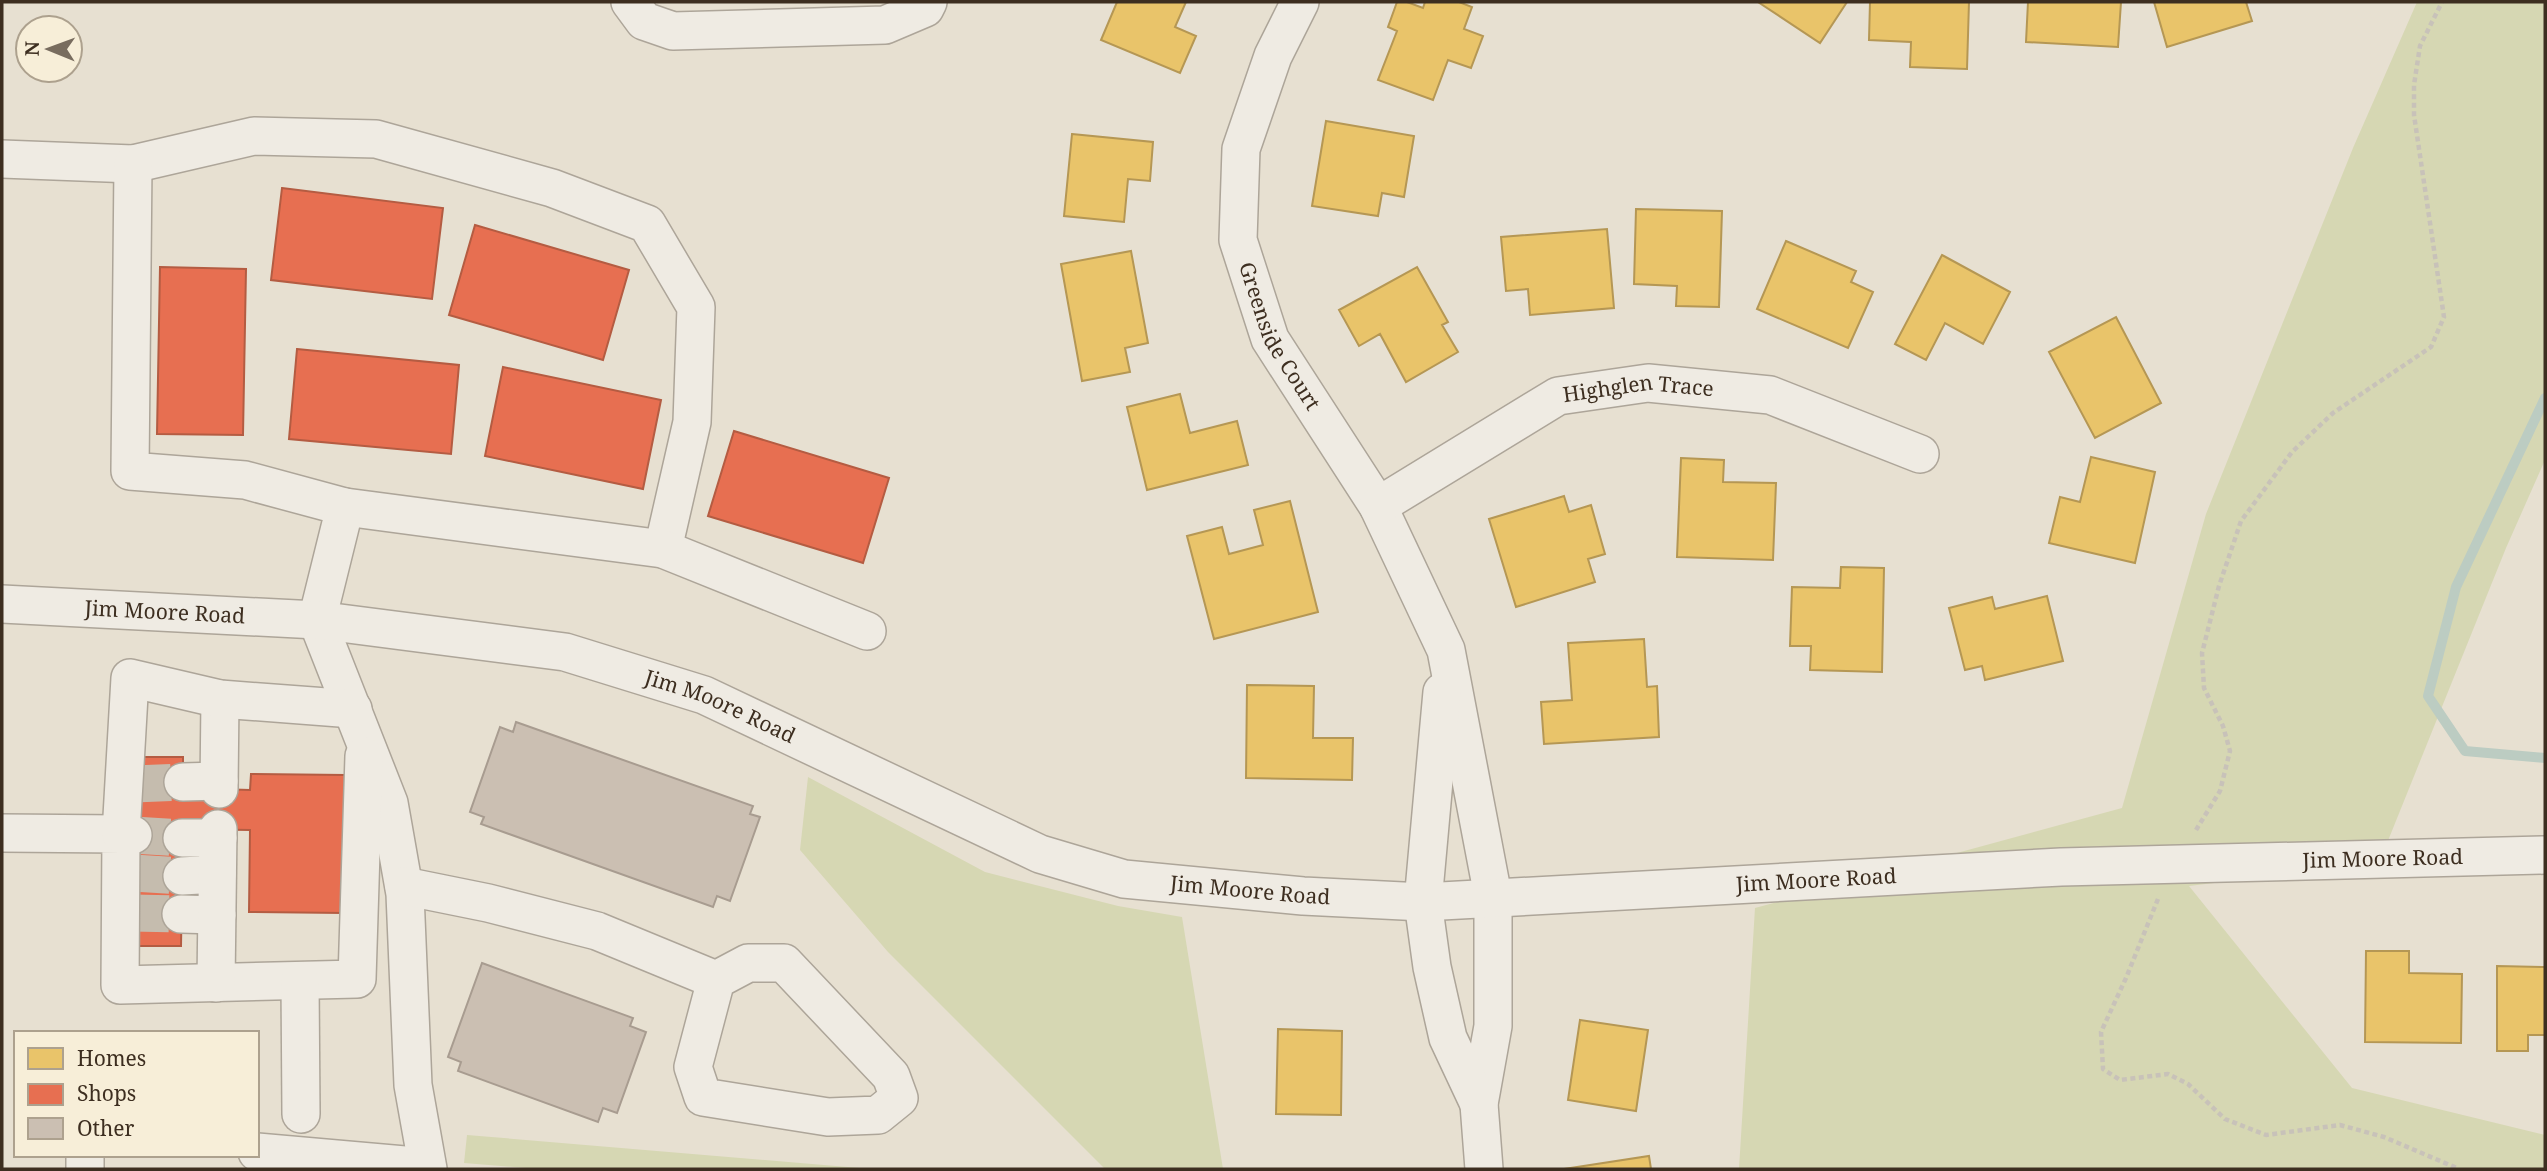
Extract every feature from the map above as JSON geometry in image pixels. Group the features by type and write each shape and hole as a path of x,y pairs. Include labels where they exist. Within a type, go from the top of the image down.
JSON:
{"street":[{"path":"630,2 644,21 673,31 885,25 925,8 928,2"},
{"name":"Greenside Court","path":"1300,2 1273,56 1241,149 1238,240 1270,339 1378,506 1446,650 1493,896 1493,1026 1479,1104"},
{"path":"2,159 133,164 254,136 376,139 552,188 648,224 696,307 692,422 663,549"},
{"path":"133,164 130,471 245,480 345,507 663,549 867,631"},
{"name":"Highglen Trace","path":"1378,506 1558,396 1648,383 1770,395 1920,454"},
{"path":"259,1152 428,1168 413,1085 404,886 389,803 317,620 345,507"},
{"name":"Jim Moore Road","path":"2,604 317,620 565,652 704,695 1040,854 1124,879 1303,896 1423,902 1493,896 2061,867 2545,855"},
{"path":"1446,650 1423,902 1432,967 1448,1038 1479,1104 1484,1169"},
{"path":"130,678 220,699 359,722 357,979 120,985 127,913 130,678"},
{"path":"183,782 219,785 220,699"},
{"path":"2,834 127,835"},
{"path":"203,851 217,915 216,983"},
{"path":"404,886 488,903 597,931 716,980"},
{"path":"181,914 217,915"},
{"path":"359,935 407,933"},
{"path":"748,963 784,963 891,1076 899,1098 878,1115 828,1117 703,1097 693,1067 716,980 748,963"},
{"path":"300,981 301,1114"}],"path":[{"path":"2200,824 2220,791 2230,751 2223,726 2204,688 2202,653 2219,586 2241,521 2292,452 2333,413 2431,347 2444,317 2414,115 2414,85 2420,46 2442,2"},
{"path":"2154,907 2101,1032 2103,1069 2120,1080 2168,1074 2188,1084 2225,1119 2266,1135 2340,1125 2384,1137 2459,1169"}],"green space":[{"path":"2417,2 2545,2 2545,460 2506,548 2379,863 2189,886 2352,1088 2545,1135 2545,1169 1739,1169 1755,908 2122,808 2206,514 2353,148"},
{"path":"808,777 985,872 1118,906 1182,917 1223,1169 1105,1169 888,952 800,850"},
{"path":"467,1135 871,1169 539,1169 464,1163"}],"building: Homes":[{"path":"1117,2 1186,2 1175,27 1196,36 1180,73 1101,40"},
{"path":"1397,2 1407,2 1423,8 1425,2 1459,2 1472,7 1464,29 1483,36 1471,68 1448,60 1433,100 1378,80 1397,31 1388,27"},
{"path":"1758,2 1847,2 1820,43"},
{"path":"1870,2 1969,2 1967,69 1910,67 1911,42 1869,40"},
{"path":"2028,2 2121,2 2118,47 2026,42"},
{"path":"2154,2 2246,2 2252,21 2167,47"},
{"path":"1326,121 1414,136 1404,197 1382,193 1378,216 1312,206"},
{"path":"1072,134 1153,142 1150,181 1128,179 1124,222 1064,216"},
{"path":"1636,209 1722,211 1719,307 1676,306 1677,286 1634,284"},
{"path":"1607,229 1614,308 1530,315 1528,289 1506,291 1501,237"},
{"path":"1786,241 1856,271 1851,282 1873,292 1848,348 1757,309"},
{"path":"1131,251 1148,343 1125,348 1130,372 1082,381 1061,264"},
{"path":"1942,255 2010,292 1983,344 1945,323 1926,360 1895,344"},
{"path":"1417,267 1448,322 1442,325 1458,352 1406,382 1380,334 1359,346 1339,310"},
{"path":"2116,317 2161,403 2095,438 2049,352"},
{"path":"1180,394 1190,433 1237,421 1248,465 1147,490 1127,407"},
{"path":"2091,457 2155,472 2135,563 2049,543 2060,497 2080,502"},
{"path":"1681,458 1724,460 1723,482 1776,483 1773,560 1677,557"},
{"path":"1564,496 1569,512 1591,505 1605,554 1588,559 1595,582 1516,607 1489,519"},
{"path":"1290,501 1318,612 1214,639 1187,536 1222,527 1229,554 1263,545 1254,510"},
{"path":"1841,567 1884,568 1882,672 1810,670 1811,646 1790,646 1792,587 1840,588"},
{"path":"2047,596 2063,661 1985,680 1982,666 1965,670 1949,608 1992,597 1995,609"},
{"path":"1644,639 1647,687 1657,686 1659,737 1544,744 1541,702 1572,700 1568,643"},
{"path":"1247,685 1314,686 1313,738 1353,738 1352,780 1246,778"},
{"path":"2366,951 2409,951 2409,973 2462,974 2461,1043 2365,1042"},
{"path":"2497,966 2545,967 2545,1035 2528,1035 2528,1051 2497,1051"},
{"path":"1580,1020 1648,1030 1636,1111 1568,1100"},
{"path":"1278,1029 1342,1031 1341,1115 1276,1114"},
{"path":"1649,1156 1651,1169 1564,1169"}],"building: Shops":[{"path":"282,188 443,208 432,299 271,280"},
{"path":"475,225 629,270 603,360 449,315"},
{"path":"160,267 246,269 243,435 157,434"},
{"path":"297,349 459,365 451,454 289,439"},
{"path":"503,367 661,400 643,489 485,456"},
{"path":"734,431 889,478 863,563 708,516"},
{"path":"135,757 183,757 183,788 250,790 251,774 345,775 343,913 249,912 250,830 183,829 181,946 132,946"}],"building: Other":[{"path":"516,722 753,806 750,814 760,817 730,901 717,896 713,907 481,824 484,817 470,812 500,727 513,732"},
{"path":"482,963 633,1018 630,1026 646,1032 617,1113 603,1108 598,1122 458,1071 461,1062 448,1057"}],"waterway":[{"path":"2545,398 2456,587 2428,696 2465,751 2545,758"}],"tunnel":[{"path":"134,784 183,782"},
{"path":"133,835 182,838"},
{"path":"133,873 182,876"},
{"path":"132,913 181,914"}]}
